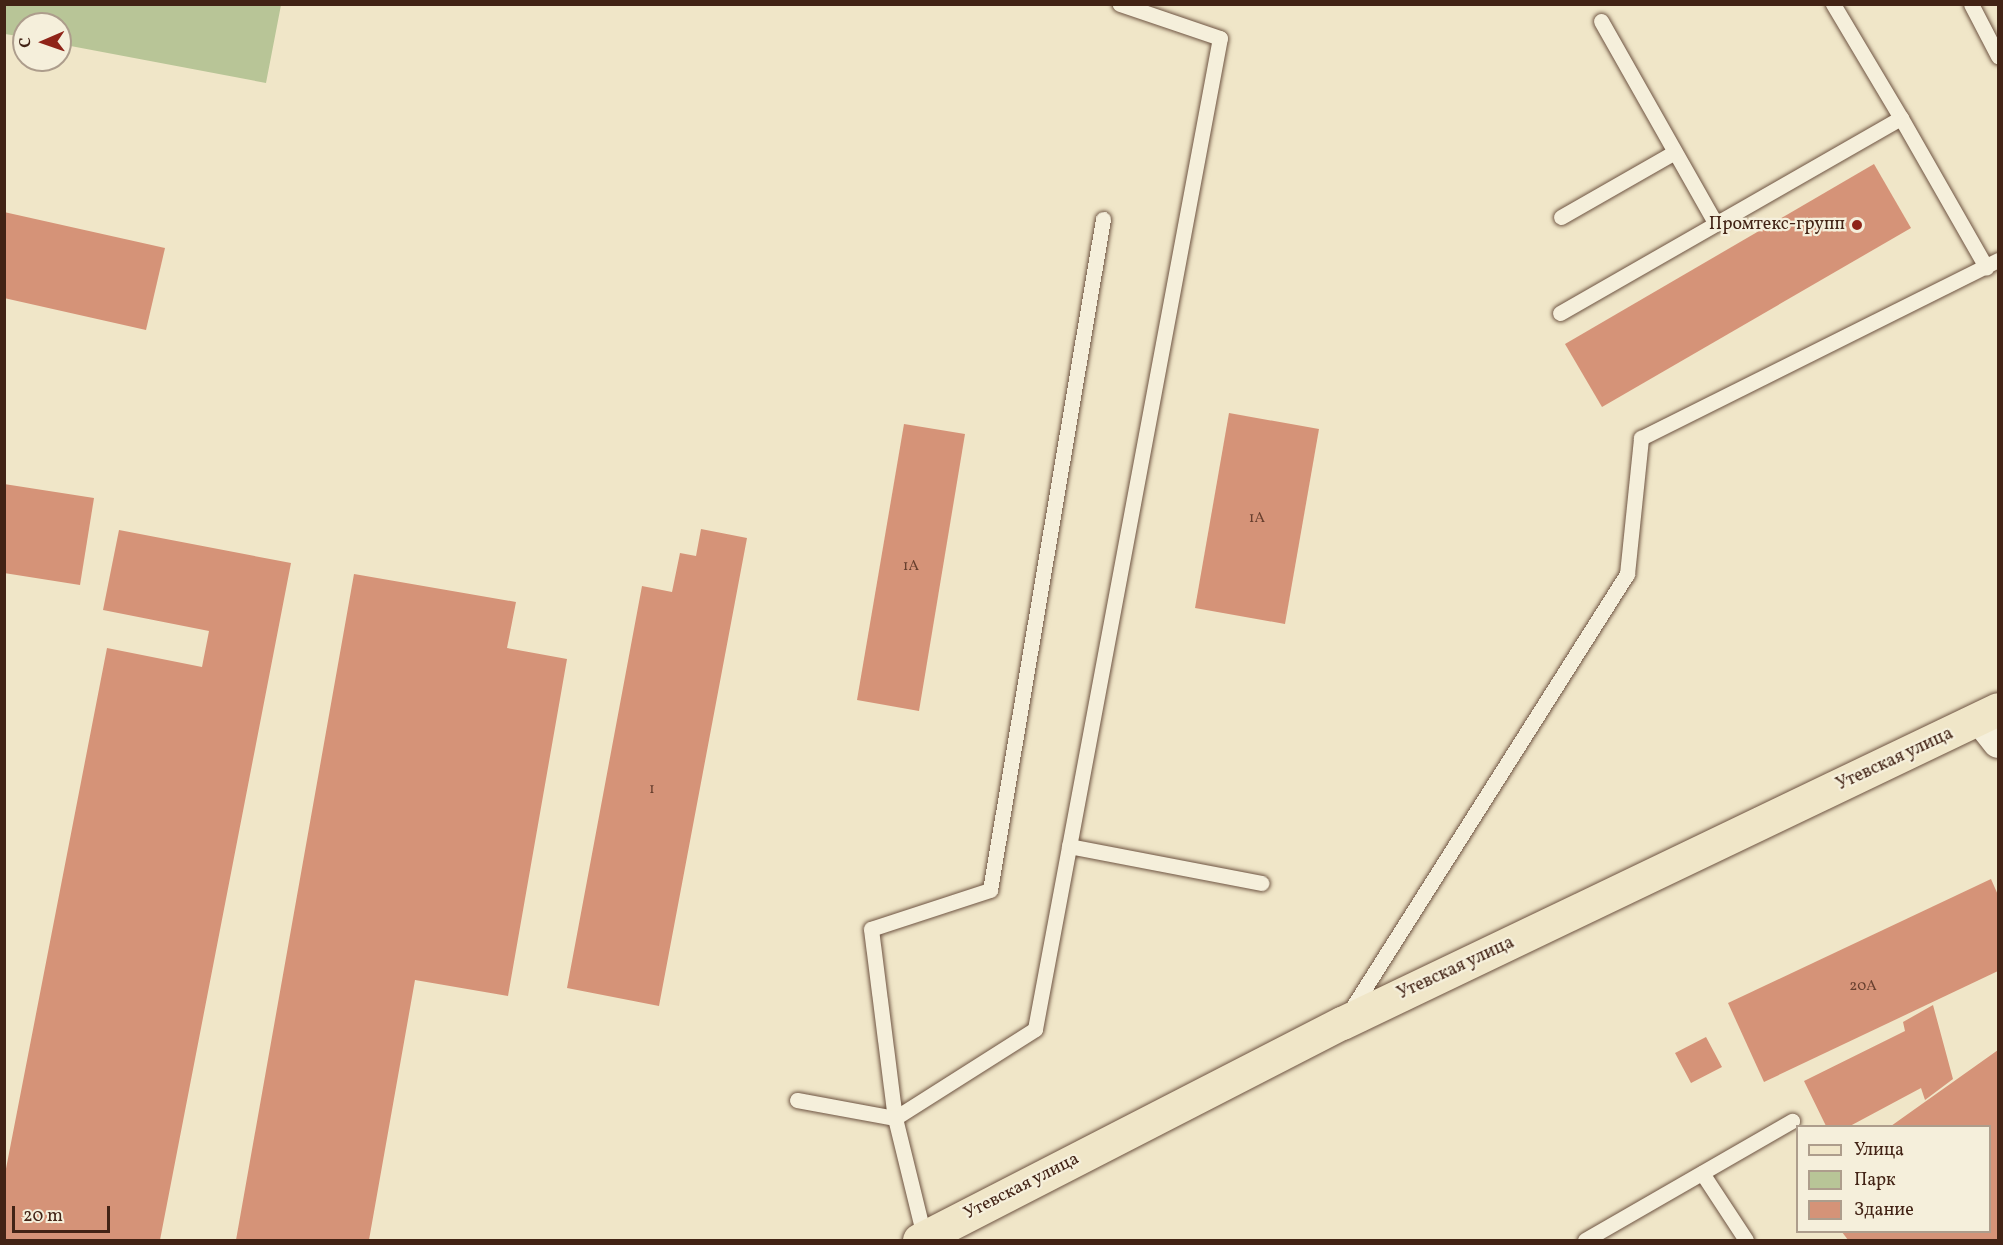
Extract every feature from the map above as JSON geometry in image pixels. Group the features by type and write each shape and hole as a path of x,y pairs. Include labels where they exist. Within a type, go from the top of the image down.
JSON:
{"main road":[{"name":"Утевская улица","path":"928,1240 1342,1023 1992,724"}],"lane":[{"path":"797,1100 895,1118 1035,1029 1220,38 1120,4"},
{"path":"1342,1023 1627,574 1641,438 1992,263 1833,4"},
{"path":"1971,4 1998,56"},
{"path":"1601,21 1716,224"},
{"path":"1560,313 1901,118"},
{"path":"1561,217 1676,152"},
{"path":"928,1240 895,1118 871,929 990,890 1103,219"},
{"path":"1069,846 1261,883"},
{"path":"1585,1240 1792,1121"},
{"path":"1702,1173 1746,1240"}],"green space":[{"path":"5,4 281,5 266,83 72,46 72,12 12,12 12,35 5,34"}],"building":[{"path":"1874,164 1911,228 1602,407 1565,344"},
{"path":"4,212 165,248 146,330 4,298"},
{"path":"1229,413 1319,429 1285,624 1195,608"},
{"path":"904,424 965,434 919,711 857,700"},
{"path":"4,484 94,498 80,585 4,573"},
{"path":"701,529 747,538 659,1006 567,988 642,586 672,592 680,553 696,556"},
{"path":"119,530 291,563 160,1240 4,1240 4,1179 107,648 202,667 209,631 103,610"},
{"path":"354,574 516,602 507,648 567,659 508,996 415,980 369,1240 236,1240"},
{"path":"1991,879 1998,895 1998,971 1764,1082 1728,1003"},
{"path":"1933,1005 1953,1079 1925,1100 1921,1088 1852,1125 1826,1125 1804,1081 1905,1031 1903,1022"},
{"path":"1706,1037 1722,1067 1691,1083 1675,1053"},
{"path":"1998,1050 1998,1240 1848,1240 1843,1233 1991,1233 1991,1125 1892,1125"}],"place":[{"name":"Промтекс-групп","path":"1857,225"}]}
